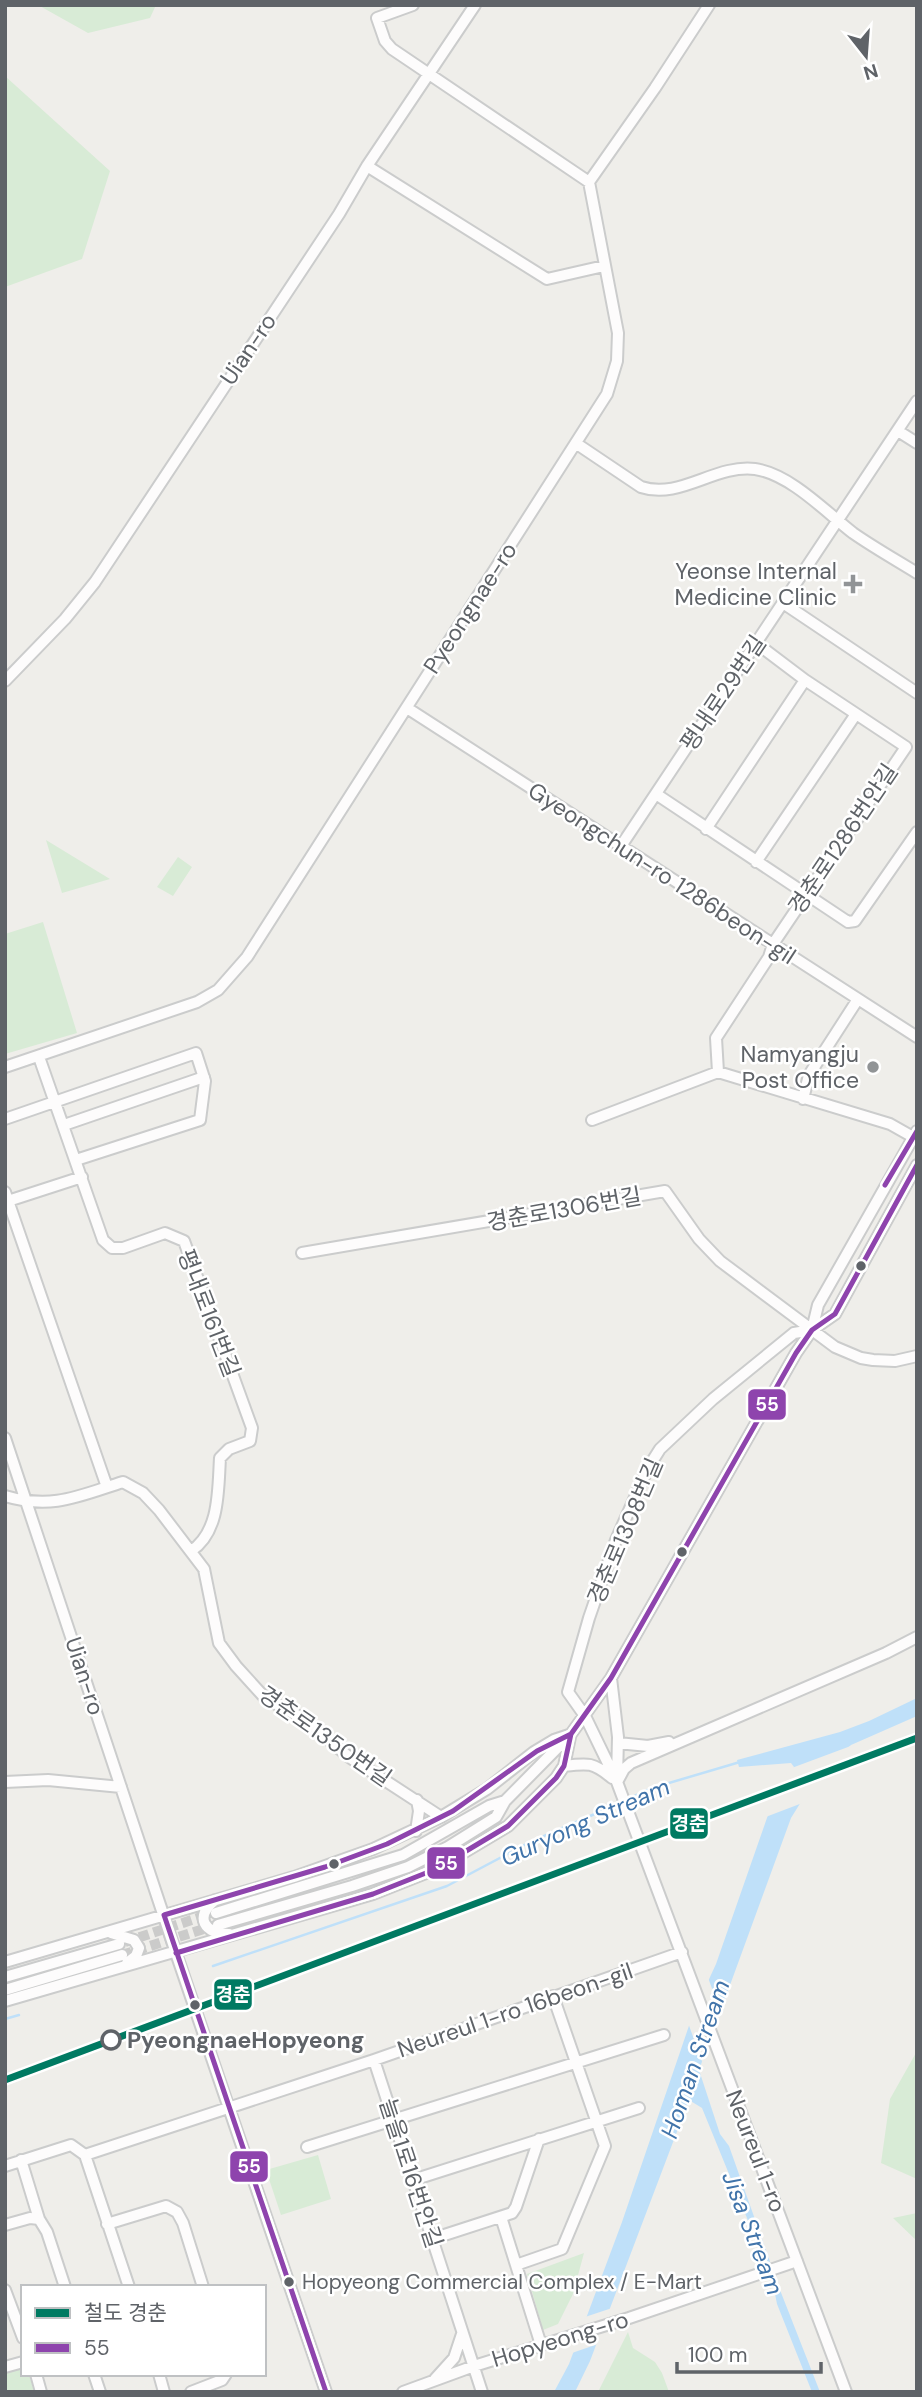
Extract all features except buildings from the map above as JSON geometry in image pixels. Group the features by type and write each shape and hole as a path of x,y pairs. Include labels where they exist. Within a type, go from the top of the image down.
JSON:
{"street":[{"path":"413,5 377,18 385,41 391,49 589,182 709,5"},
{"name":"Uian-ro","path":"5,681 65,619 95,582 475,5"},
{"path":"367,166 547,279 604,266"},
{"name":"Pyeongnae-ro","path":"5,1068 176,1011 218,990 247,957 607,394 617,361 618,333 589,182"},
{"name":"평내로29번길","path":"621,846 917,401"},
{"path":"898,430 917,443"},
{"path":"577,443 640,487 652,491 665,491 735,470 755,469 777,476 804,493 836,520 917,573"},
{"path":"783,603 917,693"},
{"name":"경춘로1286번안길","path":"718,1072 716,1038 769,957 773,943 906,747 805,680 756,643"},
{"path":"706,829 805,680"},
{"name":"Gyeongchun-ro 1286beon-gil","path":"407,708 917,1037"},
{"path":"756,862 856,713"},
{"path":"906,747 917,754"},
{"path":"656,794 848,922 855,921 917,832"},
{"path":"803,1099 809,1075 858,999"},
{"path":"5,1119 195,1053 204,1077 200,1120 76,1160"},
{"name":"평내로161번길","path":"39,1057 103,1240 112,1248 123,1248 165,1233 184,1241 251,1428 250,1441 229,1449 219,1458 218,1507 202,1544 191,1551"},
{"path":"218,1925 352,1886 408,1867 448,1847 496,1817 505,1801 571,1734 611,1678 789,1365 812,1330 818,1305 915,1134 718,1072 592,1120"},
{"path":"64,1125 204,1077"},
{"path":"812,1330 835,1314 917,1165"},
{"path":"82,1177 7,1196 107,1488"},
{"name":"경춘로1306번길","path":"302,1253 664,1191 699,1239 720,1261 812,1330"},
{"path":"812,1330 835,1347 861,1358 895,1361 917,1356"},
{"name":"경춘로1308번길","path":"585,1716 568,1692 589,1618 617,1540 654,1458 660,1449 713,1399 773,1349 794,1333 812,1330"},
{"name":"Uian-ro","path":"5,1438 176,1953 326,2392"},
{"name":"경춘로1350번길","path":"5,1496 28,1503 60,1502 123,1482 143,1493 204,1569 219,1643 265,1698 304,1719 349,1757 441,1817"},
{"path":"619,1787 624,1769 631,1763 886,1653 917,1637"},
{"path":"611,1678 618,1743 619,1787"},
{"name":"Neureul 1-ro","path":"585,1716 619,1787 846,2392"},
{"path":"5,2001 373,1894 436,1869 508,1826 556,1778 564,1766 571,1734"},
{"path":"5,1962 294,1877 416,1831 486,1789 534,1752 571,1734"},
{"path":"618,1743 648,1746 699,1734"},
{"path":"564,1766 586,1763 597,1766 619,1787"},
{"path":"5,1782 48,1780 121,1787"},
{"path":"416,1831 419,1811 417,1800"},
{"path":"216,1913 403,1855 489,1806 505,1801"},
{"path":"217,1898 205,1908 205,1926 220,1934 241,1933"},
{"path":"104,1933 127,1936 134,1940 139,1948 136,1956 116,1969"},
{"path":"5,1977 121,1949 5,1990"},
{"name":"Neureul 1-ro 16beon-gil","path":"85,2155 374,2060 682,1952"},
{"path":"516,2266 562,2249 605,2146 552,1996"},
{"path":"307,2147 394,2122 664,2035"},
{"name":"늘을1로16번안길","path":"374,2060 482,2392"},
{"path":"413,2180 639,2108"},
{"path":"432,2239 512,2213 539,2139"},
{"path":"5,2166 71,2145 85,2155 128,2285"},
{"path":"22,2160 39,2219 47,2232 64,2285"},
{"path":"107,2224 166,2206 177,2212 202,2285"},
{"path":"500,2217 541,2345"},
{"path":"5,2225 30,2218 39,2219"},
{"name":"Hopyeong-ro","path":"403,2392 474,2366 629,2318 797,2261"},
{"path":"5,2290 21,2333"},
{"path":"434,2381 454,2358 462,2331"},
{"path":"191,2392 222,2380 225,2376"}],"green space":[{"path":"38,5 156,5 150,18 88,33"},
{"path":"5,76 110,171 82,259 5,287"},
{"path":"46,840 110,879 62,893"},
{"path":"178,857 192,867 173,896 157,887"},
{"path":"43,922 77,1033 5,1054 5,934"},
{"path":"917,2051 917,2179 881,2163 890,2099"},
{"path":"318,2155 331,2199 281,2215 266,2170"},
{"path":"917,2213 917,2241 893,2218"},
{"path":"584,2253 573,2294 558,2324 543,2330 527,2274"},
{"path":"628,2332 633,2348 655,2362 669,2392 598,2392"},
{"path":"21,2367 21,2376 30,2376 34,2392 5,2392 5,2371"}],"water":[{"name":"Homan Stream","path":"917,1698 917,1716 851,1745 819,1773 791,1818 699,2070 720,2134 729,2146 780,2290 820,2392 812,2392 777,2304 756,2240 702,2108 689,2100 590,2361 575,2392 554,2392 569,2364 622,2222 693,2014 716,1964 768,1815 794,1767 791,1763 739,1767 737,1760 840,1732"}],"pier":[{"path":"891,1731 852,1748 821,1775 805,1802 763,1818 789,1769"},
{"path":"707,1975 723,2018 704,2067 687,2020"},
{"path":"615,2307 601,2343 569,2354 582,2318"}],"waterway":[{"name":"Guryong Stream","path":"626,1800 652,1788 740,1762"},
{"name":"Guryong Stream","path":"213,1966 447,1886 528,1843 620,1803"},
{"name":"Guryong Stream","path":"5,2019 19,2015"}],"tunnel":[{"path":"125,1942 210,1914"},
{"path":"122,1955 216,1925"}],"rail line":[{"name":"경춘","path":"5,2080 917,1738"}],"transit line":[{"name":"55","path":"885,1185 917,1131"},
{"name":"55","path":"176,1953 373,1894 436,1869 508,1826 556,1778 564,1766 571,1734 611,1678 796,1353 812,1330 835,1314 917,1165"},
{"name":"55","path":"326,2392 164,1915 325,1867 387,1844 453,1811 537,1751 571,1734"}],"place":[{"name":"Yeonse Internal Medicine Clinic","path":"853,584"},
{"name":"Namyangju Post Office","path":"873,1067"},
{"name":"PyeongnaeHopyeong","path":"111,2040"},
{"name":"Hopyeong Commercial Complex / E-Mart","path":"289,2282"}],"water label":[{"name":"Jisa Stream","path":"753,2233"}]}
